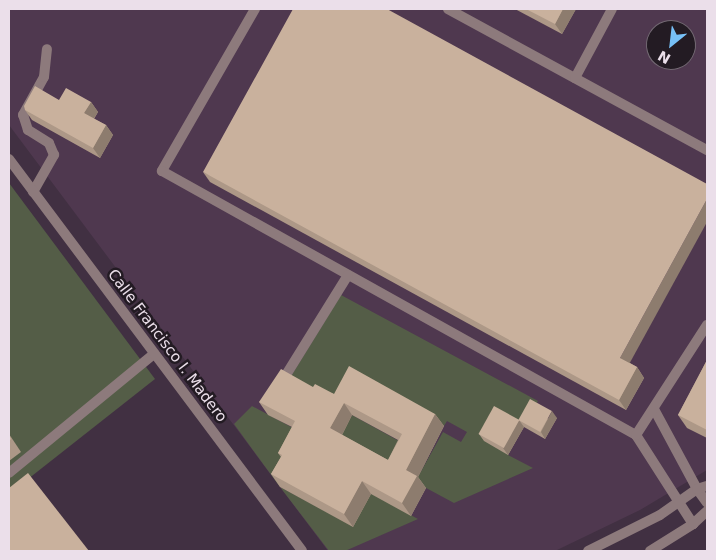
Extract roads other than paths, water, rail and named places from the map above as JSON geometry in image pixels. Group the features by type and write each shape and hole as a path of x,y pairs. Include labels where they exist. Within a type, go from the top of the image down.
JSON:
{"street":[{"path":"255,9 162,171 636,435 693,524"},
{"path":"448,9 707,150"},
{"path":"575,78 612,9"},
{"path":"33,192 54,155 49,143 28,130 23,115 44,77 47,49"},
{"name":"Calle Francisco I. Madero","path":"9,159 302,551"},
{"path":"278,389 348,275"},
{"path":"636,435 707,325"},
{"path":"9,473 154,354"},
{"path":"654,409 702,488 707,503"},
{"path":"588,551 660,515 702,488"},
{"path":"650,551 693,524 707,511"}]}
